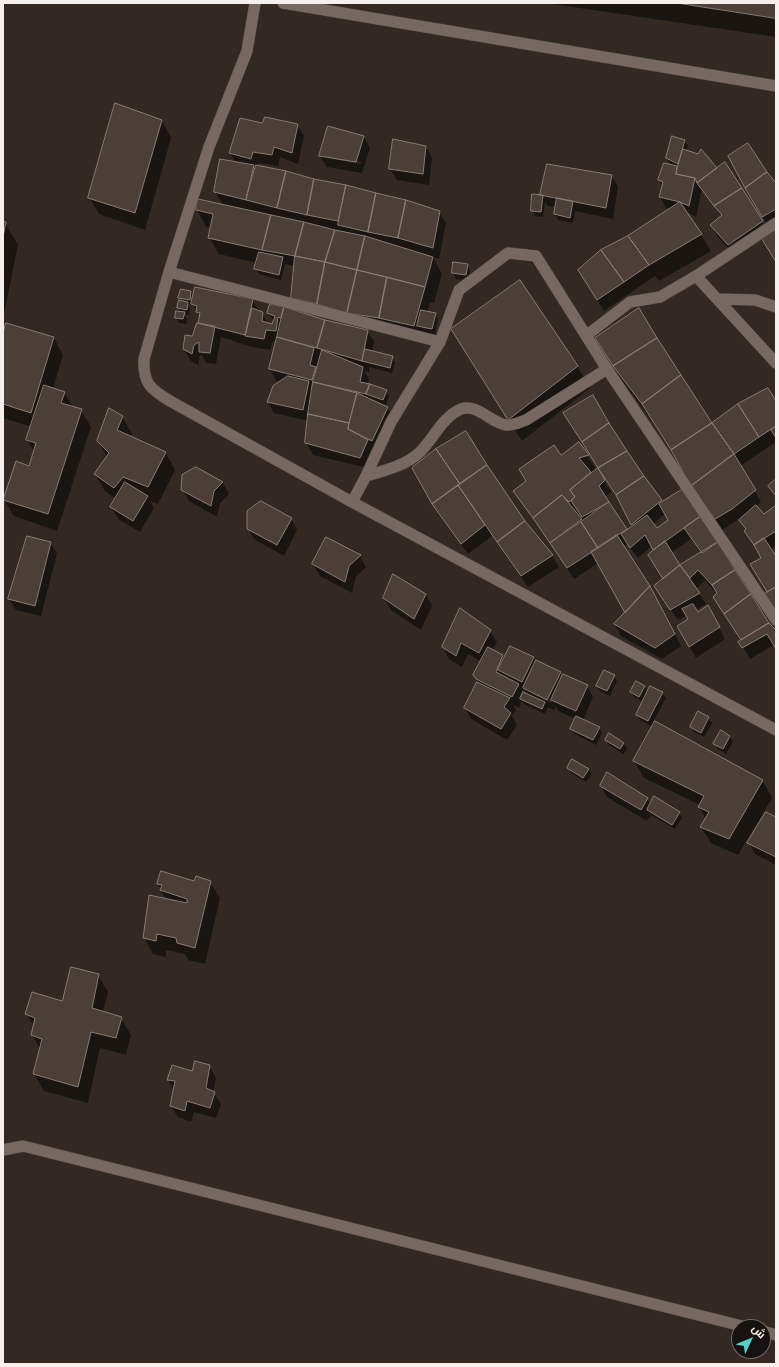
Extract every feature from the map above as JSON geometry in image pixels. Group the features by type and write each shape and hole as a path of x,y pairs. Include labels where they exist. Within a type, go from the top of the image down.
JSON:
{"street":[{"path":"255,3 247,51 209,147 169,272 144,359 144,373 148,384 158,394 170,401 352,502 776,730"},
{"path":"283,3 776,86"},
{"path":"587,335 630,302 660,298 776,223"},
{"path":"352,502 366,476 390,422 440,342 459,290 508,252 536,256 607,369 776,620"},
{"path":"169,272 440,342"},
{"path":"696,276 776,363"},
{"path":"718,299 755,300 776,307"},
{"path":"366,476 403,463 418,454 451,415 462,409 473,409 506,425 516,424 526,420 607,369"},
{"path":"3,1150 23,1146 731,1323"}],"building":[{"path":"677,3 776,3 776,18"},
{"path":"115,103 162,120 135,213 88,198"},
{"path":"265,117 298,124 292,153 274,147 272,155 253,152 251,159 229,153 240,118 262,123"},
{"path":"328,126 364,136 356,162 319,156"},
{"path":"672,136 685,140 678,164 666,158"},
{"path":"393,139 426,146 423,174 389,169"},
{"path":"748,143 767,172 745,188 728,156"},
{"path":"683,149 698,154 701,149 717,168 697,183 695,178 676,174"},
{"path":"220,159 254,165 246,200 214,192"},
{"path":"725,162 742,188 714,206 697,183"},
{"path":"664,163 677,166 676,174 695,178 689,206 680,202 659,197 663,182 658,180"},
{"path":"547,164 612,175 606,208 540,195"},
{"path":"256,165 286,171 277,208 246,200"},
{"path":"286,171 314,179 307,215 277,208"},
{"path":"767,172 776,183 776,209 762,217 745,188"},
{"path":"314,179 346,185 338,221 307,215"},
{"path":"346,185 376,193 368,232 338,225"},
{"path":"742,188 763,221 728,245 710,225 722,215 714,206"},
{"path":"376,193 406,200 398,238 368,232"},
{"path":"532,194 543,195 541,212 531,211"},
{"path":"557,198 573,201 570,218 554,214"},
{"path":"198,199 271,215 262,250 208,238 213,214 196,210"},
{"path":"406,200 440,211 433,248 398,238"},
{"path":"680,202 702,234 649,265 628,236"},
{"path":"271,215 304,222 295,256 262,250"},
{"path":"3,221 6,222 3,237"},
{"path":"304,222 335,230 325,262 295,256"},
{"path":"776,226 776,262 760,236"},
{"path":"335,230 365,236 357,270 325,262"},
{"path":"365,236 433,257 425,287 357,270"},
{"path":"628,236 649,265 624,282 601,250"},
{"path":"601,250 624,282 597,300 578,270"},
{"path":"259,252 283,257 279,275 254,269"},
{"path":"295,256 325,262 317,304 291,298"},
{"path":"325,262 357,270 347,313 317,304"},
{"path":"453,262 468,264 466,275 452,273"},
{"path":"357,270 387,277 379,318 347,313"},
{"path":"387,277 425,287 414,326 379,318"},
{"path":"520,280 578,366 508,420 451,329"},
{"path":"195,287 253,299 245,335 198,323 200,313 196,312 197,306 191,304"},
{"path":"181,289 191,291 190,300 178,298"},
{"path":"179,300 188,302 187,310 177,308"},
{"path":"270,304 284,307 281,318 278,317 276,331 266,330 264,339 245,336 252,308 263,312 262,321 272,324 275,316 267,313"},
{"path":"284,307 325,320 317,348 277,337"},
{"path":"639,308 657,338 613,366 595,338"},
{"path":"421,310 436,313 432,329 417,326"},
{"path":"176,311 185,312 183,319 175,318"},
{"path":"325,320 368,330 362,361 317,348"},
{"path":"6,323 54,337 31,413 3,404 3,334"},
{"path":"197,323 215,326 210,353 199,352 199,342 194,345 192,354 183,349 185,335 192,336"},
{"path":"277,337 314,348 310,365 316,367 312,380 269,369"},
{"path":"657,338 681,375 642,404 613,366"},
{"path":"365,349 393,356 390,368 362,361"},
{"path":"322,350 363,367 360,382 370,384 366,394 313,382"},
{"path":"681,375 712,423 671,450 642,404"},
{"path":"288,376 309,381 303,410 267,402 273,386"},
{"path":"313,382 357,393 349,423 308,414"},
{"path":"370,384 387,390 383,400 366,394"},
{"path":"44,385 65,392 61,403 82,409 48,514 3,500 16,461 29,466 36,443 26,440"},
{"path":"768,388 776,401 776,426 759,437 738,404"},
{"path":"357,393 388,407 372,441 348,429"},
{"path":"593,395 609,423 582,442 563,413"},
{"path":"738,404 759,437 734,454 712,423"},
{"path":"109,408 123,416 117,430 166,452 148,487 123,477 114,488 94,474 109,453 97,441"},
{"path":"308,414 349,423 348,429 368,440 360,458 305,443"},
{"path":"609,423 627,451 598,468 582,442"},
{"path":"712,423 734,454 691,486 671,450"},
{"path":"776,426 776,438 771,430"},
{"path":"466,431 487,465 460,484 436,449"},
{"path":"579,442 589,455 579,458 591,472 570,490 575,497 569,502 562,495 533,518 513,491 526,481 519,469 554,445 561,455"},
{"path":"436,449 460,484 432,504 412,468"},
{"path":"627,451 644,476 616,495 598,468"},
{"path":"734,454 756,490 732,509 715,519 691,486"},
{"path":"487,465 525,521 497,542 458,485"},
{"path":"196,467 223,482 214,491 211,506 181,490 182,475"},
{"path":"598,468 605,480 599,486 609,502 582,517 571,501 575,497 570,490"},
{"path":"644,476 662,500 631,525 616,495"},
{"path":"776,479 776,496 768,486"},
{"path":"125,482 148,496 133,521 110,507"},
{"path":"458,485 485,525 461,544 432,504"},
{"path":"683,489 701,516 653,550 645,535 630,548 621,534 647,515 657,528 668,520 659,504"},
{"path":"562,495 582,519 550,543 533,518"},
{"path":"261,501 292,518 277,545 247,529 247,511"},
{"path":"609,502 627,529 598,548 581,522"},
{"path":"756,505 764,514 776,505 776,531 754,545 744,531 746,529 739,520"},
{"path":"701,516 718,542 702,553 684,528"},
{"path":"525,521 553,555 521,576 497,542"},
{"path":"581,522 598,548 567,568 550,543"},
{"path":"617,535 650,586 625,613 591,552"},
{"path":"27,536 51,542 35,606 8,599"},
{"path":"326,537 361,555 349,566 345,582 312,564"},
{"path":"764,538 776,556 776,587 767,592 750,564 761,558 754,545"},
{"path":"665,541 680,565 663,579 648,555"},
{"path":"718,542 735,570 712,585 698,570 690,578 680,565"},
{"path":"680,565 700,593 670,610 654,586"},
{"path":"735,570 751,594 724,614 713,597 717,593 712,585"},
{"path":"393,574 426,594 414,619 383,598"},
{"path":"650,586 675,634 655,648 614,624"},
{"path":"776,587 776,614 763,595"},
{"path":"751,594 769,623 741,640 724,614"},
{"path":"693,604 698,612 708,605 720,627 689,647 677,626 688,619 682,609"},
{"path":"460,608 491,630 479,653 461,643 456,656 442,647"},
{"path":"769,623 776,630 776,649 767,634 742,648 738,642"},
{"path":"510,646 534,657 522,682 498,670"},
{"path":"488,647 503,655 496,672 519,684 512,697 476,679 473,675"},
{"path":"536,660 561,672 547,700 523,688"},
{"path":"604,670 615,675 607,691 596,686"},
{"path":"563,674 588,685 576,711 551,700"},
{"path":"636,681 645,686 639,697 630,692"},
{"path":"477,682 510,698 504,707 511,713 501,729 464,708"},
{"path":"650,686 663,692 648,721 636,715"},
{"path":"523,692 545,702 542,709 520,699"},
{"path":"698,711 709,717 701,733 690,727"},
{"path":"576,716 600,727 593,740 570,729"},
{"path":"655,721 763,780 729,839 700,827 709,812 698,807 704,796 633,761"},
{"path":"721,730 730,736 723,749 713,744"},
{"path":"609,733 624,743 620,749 605,740"},
{"path":"572,759 589,769 583,778 567,768"},
{"path":"607,772 648,798 641,810 600,786"},
{"path":"654,796 680,812 672,825 647,810"},
{"path":"766,812 776,817 776,857 747,843"},
{"path":"161,871 194,881 196,876 211,881 195,948 177,943 176,938 157,934 156,941 143,938 149,895 187,903 187,899 160,890 162,885 157,884"},
{"path":"71,967 99,974 92,1008 122,1017 116,1038 91,1032 78,1087 33,1074 42,1039 31,1035 35,1018 25,1014 32,992 62,1001"},
{"path":"195,1061 210,1065 206,1088 215,1092 210,1108 187,1101 185,1111 170,1106 175,1081 167,1080 172,1065 192,1071"}]}
